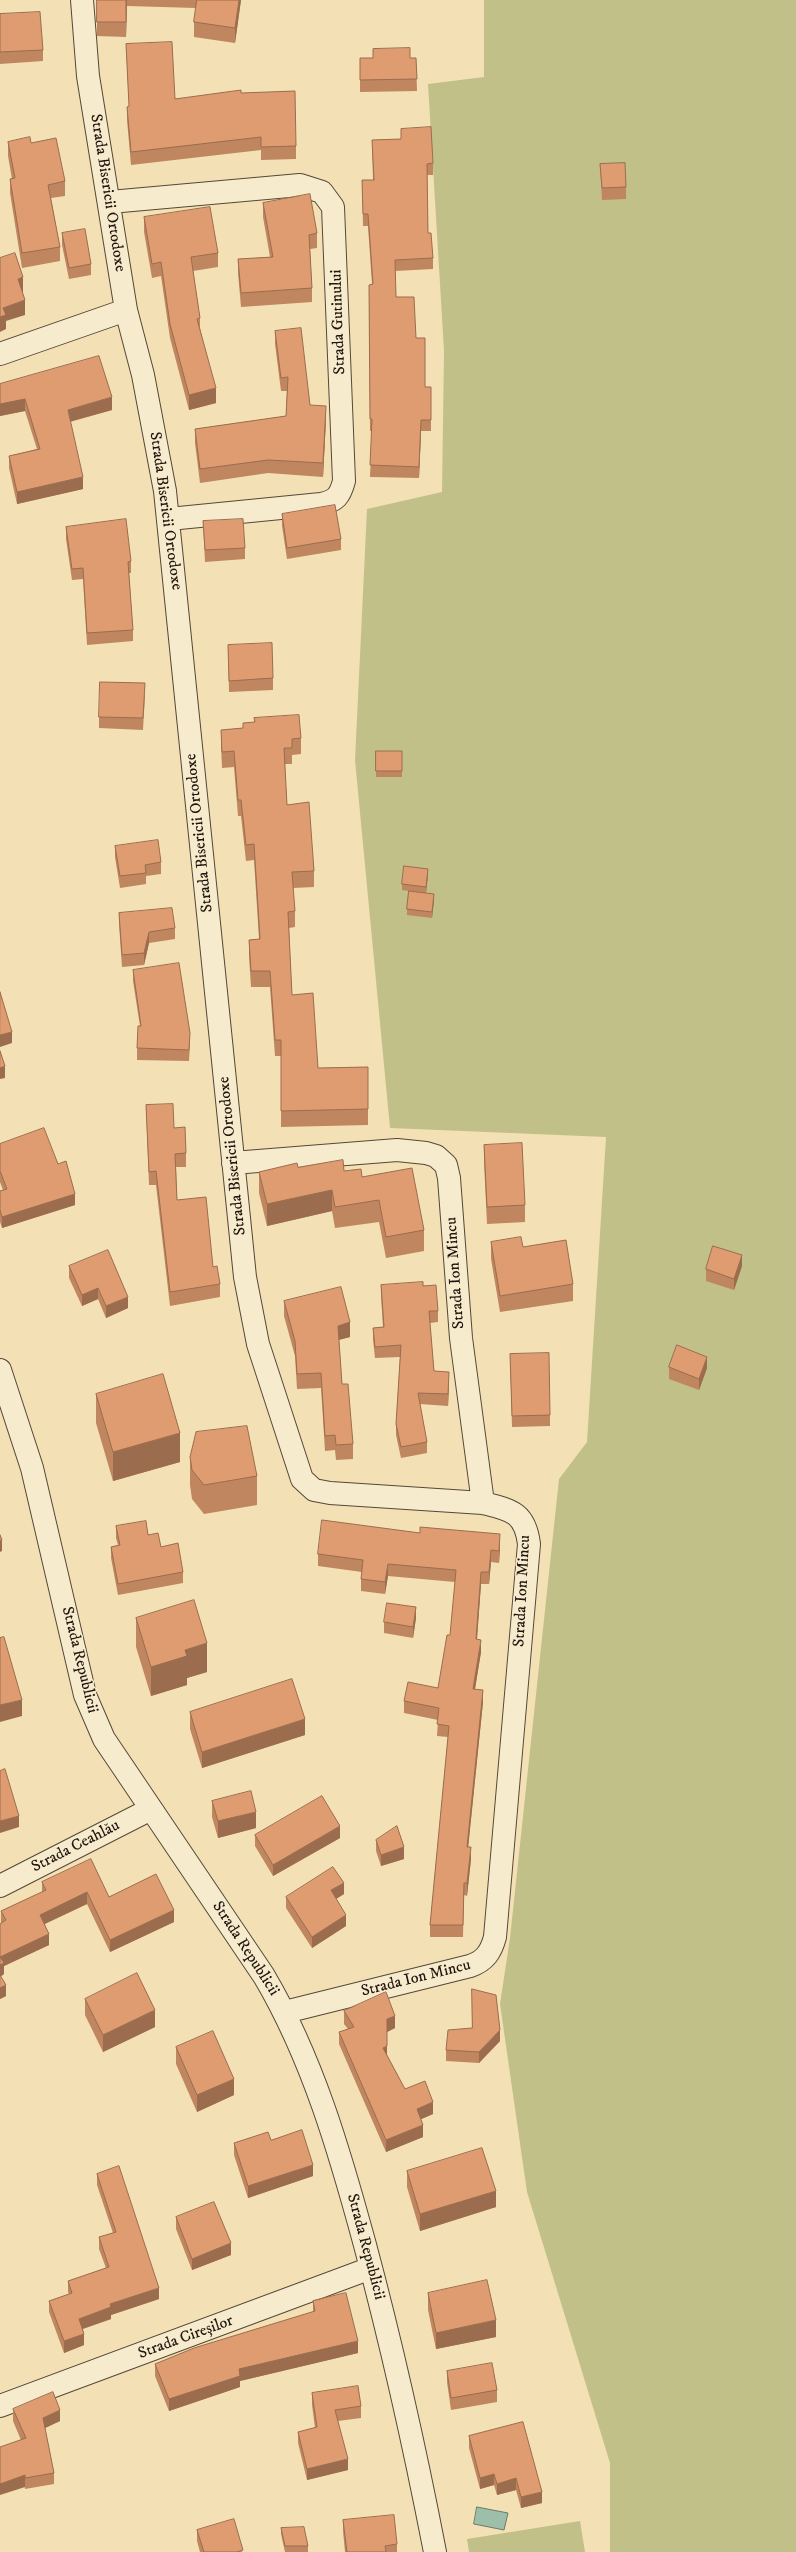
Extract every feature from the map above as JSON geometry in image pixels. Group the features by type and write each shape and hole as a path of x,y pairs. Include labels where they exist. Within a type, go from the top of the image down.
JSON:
{"street":[{"name":"Strada Bisericii Ortodoxe","path":"82,0 88,76 110,202 126,310 143,375 161,462 169,519 233,1163 250,1310 258,1344 291,1447 305,1484 314,1490 330,1493 483,1503"},
{"name":"Strada Gutinului","path":"110,202 300,185 322,192 333,206 344,481 340,495 332,502 321,504 169,519"},
{"path":"0,354 126,310"},
{"name":"Strada Ion Mincu","path":"233,1163 379,1150 414,1151 436,1156 446,1165 449,1178 461,1338 483,1503 508,1510 518,1515 526,1527 529,1544 495,1937 492,1949 486,1958 470,1966 285,2012"},
{"name":"Strada Republicii","path":"0,1370 20,1428 35,1481 85,1695 104,1739 248,1951 285,2012 322,2101 348,2180 383,2313 436,2552"},
{"name":"Strada Ceahlău","path":"0,1886 151,1809"},
{"name":"Strada Cireșilor","path":"0,2406 371,2268"}],"shaded area":[{"path":"484,0 796,0 796,2552 610,2552 610,2463 527,2192 500,2004 510,1938 559,1479 587,1442 606,1137 390,1128 355,760 367,509 442,492 444,351 428,84 484,77"},
{"path":"477,2507 508,2513 504,2530 474,2524"},
{"path":"580,2521 585,2552 469,2552 467,2539"}],"building":[{"path":"97,0 126,0 126,22 97,22"},
{"path":"197,0 239,0 235,28 194,22"},
{"path":"40,12 43,50 0,52 0,14"},
{"path":"172,42 175,99 241,90 241,93 295,91 296,146 261,147 261,137 131,152 127,107 129,106 126,44"},
{"path":"410,48 410,58 416,58 417,79 360,80 360,58 373,58 373,49"},
{"path":"431,127 433,163 427,164 428,233 431,233 433,258 395,260 396,297 414,297 416,338 425,338 425,387 431,387 431,420 421,420 419,467 370,465 372,419 370,419 369,285 373,284 368,214 363,214 362,180 374,180 372,140 401,139 401,129"},
{"path":"30,137 31,143 56,138 65,181 48,185 60,247 22,253 10,179 15,178 8,142"},
{"path":"625,163 626,187 602,188 600,164"},
{"path":"310,194 317,233 309,235 312,288 241,293 238,259 273,257 263,203"},
{"path":"210,207 218,253 191,257 200,318 197,319 216,388 189,395 170,324 161,262 152,264 144,217"},
{"path":"85,229 91,264 69,268 62,233"},
{"path":"15,253 23,277 18,279 25,300 3,308 6,315 0,317 0,258"},
{"path":"301,328 310,405 326,406 323,463 268,460 200,469 195,429 286,416 288,377 281,378 275,331"},
{"path":"99,356 112,397 68,410 83,477 17,492 9,456 40,449 25,399 0,404 0,384"},
{"path":"335,505 341,539 287,548 282,514"},
{"path":"126,519 131,561 128,562 133,630 87,633 83,568 72,569 66,527"},
{"path":"243,519 245,548 205,550 203,521"},
{"path":"272,643 273,678 229,681 228,645"},
{"path":"100,682 145,683 143,718 99,717"},
{"path":"299,715 301,738 292,739 292,748 284,748 287,805 309,802 314,871 292,872 295,911 288,912 292,995 313,993 318,1068 368,1067 368,1109 281,1111 281,1040 275,1040 270,971 251,971 249,940 260,939 254,844 246,845 241,800 238,800 234,751 222,752 221,730 243,728 243,723 255,722 254,718"},
{"path":"376,751 402,751 402,771 376,771"},
{"path":"158,840 161,862 145,865 146,873 120,876 115,846"},
{"path":"404,866 428,869 426,887 402,884"},
{"path":"409,891 434,894 432,912 407,909"},
{"path":"172,908 175,928 149,932 144,953 122,955 119,913"},
{"path":"179,963 190,1033 189,1050 137,1048 138,1026 141,1026 133,970"},
{"path":"0,992 12,1032 0,1035"},
{"path":"0,1051 5,1066 0,1068"},
{"path":"173,1104 174,1128 185,1127 186,1153 175,1154 177,1200 206,1197 213,1267 217,1266 220,1284 170,1292 156,1171 149,1172 146,1105"},
{"path":"44,1128 58,1164 66,1161 75,1194 2,1217 0,1210 0,1191 7,1189 0,1171 0,1144"},
{"path":"522,1143 525,1205 487,1207 484,1145"},
{"path":"343,1160 344,1171 361,1169 362,1177 412,1168 424,1230 386,1237 379,1200 335,1207 332,1190 267,1204 259,1172 297,1163 298,1167"},
{"path":"521,1237 523,1247 566,1240 573,1284 500,1296 491,1242"},
{"path":"713,1246 742,1255 734,1279 706,1269"},
{"path":"108,1250 128,1297 106,1306 98,1288 82,1295 69,1266"},
{"path":"423,1282 423,1286 436,1285 438,1311 429,1311 434,1371 449,1372 448,1394 418,1393 427,1442 401,1447 396,1424 401,1345 375,1347 373,1328 384,1327 381,1285"},
{"path":"341,1287 350,1322 338,1326 342,1384 348,1384 353,1444 336,1445 335,1435 325,1436 321,1373 297,1374 295,1341 284,1301"},
{"path":"677,1345 707,1357 699,1379 669,1367"},
{"path":"549,1353 550,1415 512,1416 510,1354"},
{"path":"163,1374 180,1433 113,1452 96,1394"},
{"path":"247,1426 257,1476 204,1485 192,1470 190,1457 196,1432"},
{"path":"322,1520 420,1533 420,1527 500,1534 499,1551 491,1550 489,1572 481,1572 476,1639 481,1640 473,1689 483,1690 467,1847 471,1847 467,1883 464,1883 463,1925 430,1925 449,1726 437,1724 439,1708 404,1701 408,1682 438,1688 447,1635 450,1635 456,1570 388,1564 385,1582 361,1579 363,1560 318,1554"},
{"path":"146,1521 148,1535 158,1533 161,1547 178,1543 183,1572 118,1584 111,1547 120,1545 116,1526"},
{"path":"194,1600 207,1643 185,1650 187,1656 151,1667 136,1618"},
{"path":"387,1603 416,1607 413,1627 384,1622"},
{"path":"4,1637 22,1700 0,1705 0,1638"},
{"path":"292,1679 305,1719 202,1752 190,1712"},
{"path":"5,1769 19,1816 0,1821 0,1771"},
{"path":"251,1791 256,1812 218,1821 212,1801"},
{"path":"322,1796 340,1826 273,1865 255,1835"},
{"path":"397,1826 404,1847 381,1855 376,1840"},
{"path":"91,1859 109,1897 156,1874 174,1910 110,1940 87,1892 40,1915 49,1934 0,1957 0,1924 6,1920 1,1911 46,1890 42,1882"},
{"path":"333,1867 344,1883 331,1890 346,1915 312,1937 286,1897"},
{"path":"0,1957 4,1963 0,1965"},
{"path":"137,1973 155,2010 103,2035 85,1999"},
{"path":"0,1975 6,1985 0,1988"},
{"path":"472,1989 496,1995 500,2030 479,2052 446,2050 448,2030 472,2028"},
{"path":"386,1992 395,2016 387,2019 387,2046 383,2048 405,2089 425,2081 433,2102 417,2109 423,2125 386,2140 339,2032 354,2027 344,2011"},
{"path":"213,2031 234,2079 197,2095 176,2047"},
{"path":"302,2130 313,2165 248,2186 234,2143 268,2132 271,2140"},
{"path":"482,2148 496,2191 420,2214 407,2171"},
{"path":"119,2166 159,2288 110,2304 111,2307 79,2319 84,2334 64,2341 49,2301 72,2293 68,2281 109,2267 99,2237 116,2232 97,2174"},
{"path":"214,2202 231,2243 192,2259 176,2217"},
{"path":"487,2280 496,2320 436,2333 428,2293"},
{"path":"346,2293 358,2341 239,2369 240,2376 169,2399 155,2364 194,2348 315,2311 313,2301"},
{"path":"492,2363 497,2390 451,2398 447,2371"},
{"path":"358,2386 361,2406 335,2410 348,2459 307,2469 298,2432 317,2427 312,2393"},
{"path":"53,2392 60,2410 43,2418 54,2473 25,2478 25,2475 0,2484 0,2447 26,2438 13,2409"},
{"path":"523,2422 542,2492 521,2497 516,2478 497,2484 494,2474 480,2478 469,2436"},
{"path":"394,2515 397,2544 385,2546 386,2552 347,2552 343,2520"},
{"path":"234,2519 243,2550 237,2552 204,2552 197,2530"},
{"path":"304,2527 308,2546 285,2546 281,2528"}]}
